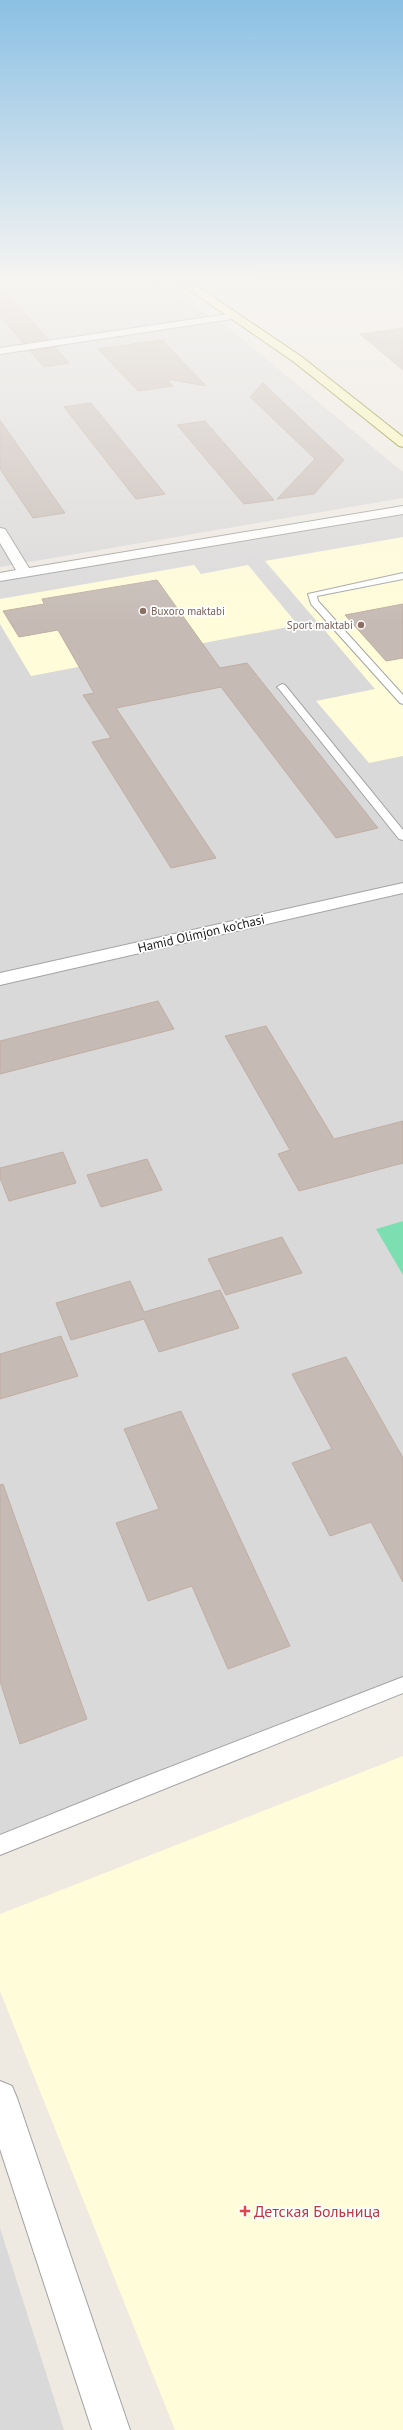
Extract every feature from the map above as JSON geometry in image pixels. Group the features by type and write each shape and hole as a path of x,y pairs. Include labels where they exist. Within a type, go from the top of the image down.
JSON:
{"main road":[{"path":"345,397 403,443"}],"street":[{"path":"0,577 403,510"},
{"path":"0,532 25,573"},
{"name":"Hamid Olimjon ko'chasi","path":"0,979 403,888"},
{"path":"0,2098 111,2430"}],"lane":[{"path":"403,576 318,591 312,594 314,602 403,701"},
{"path":"392,688 403,686"},
{"path":"282,687 403,837"},
{"path":"0,1845 134,1790 403,1685"}],"shaded area":[{"path":"0,397 313,397 403,472 403,498 0,567"},
{"path":"403,510 403,1685 0,1845 0,577"},
{"name":"Sport maktabi","path":"403,537 403,756 369,763 316,701 375,689 265,561"},
{"name":"Buxoro maktabi","path":"194,565 201,574 248,565 298,625 31,676 0,624 0,599"},
{"name":"Детская Больница","path":"403,1756 403,2430 175,2430 0,1991 0,1914"},
{"path":"0,2228 64,2430 0,2430"}],"green space":[{"path":"403,1221 403,1275 376,1229"}],"building":[{"path":"250,397 278,397 344,460 314,494 277,499 315,459"},
{"path":"91,403 165,494 136,499 64,407"},
{"path":"0,420 65,513 33,518 0,469"},
{"path":"205,421 274,500 244,504 177,425"},
{"path":"157,580 220,668 247,663 378,828 336,838 221,687 116,708 216,858 171,868 92,742 111,738 83,695 94,693 58,630 19,637 3,611 44,604 42,599"},
{"path":"403,604 403,658 386,661 345,615"},
{"path":"158,1001 174,1029 0,1074 0,1041"},
{"path":"266,1026 334,1139 403,1121 403,1163 299,1191 278,1154 290,1150 225,1036"},
{"path":"63,1152 76,1183 9,1201 0,1178 0,1168"},
{"path":"147,1159 162,1190 101,1207 87,1175"},
{"path":"282,1237 302,1273 226,1295 208,1259"},
{"path":"130,1281 144,1312 220,1290 239,1328 159,1352 144,1319 71,1340 56,1303"},
{"path":"61,1336 78,1376 0,1399 0,1354"},
{"path":"346,1357 403,1458 403,1582 371,1522 330,1536 292,1463 332,1449 292,1374"},
{"path":"181,1411 290,1646 228,1669 192,1586 148,1601 116,1523 159,1509 124,1429"},
{"path":"3,1484 87,1719 20,1744 0,1681 0,1485"}],"place":[{"name":"Buxoro maktabi","path":"143,611"},
{"name":"Sport maktabi","path":"361,625"},
{"name":"Детская Больница","path":"245,2211"}]}
